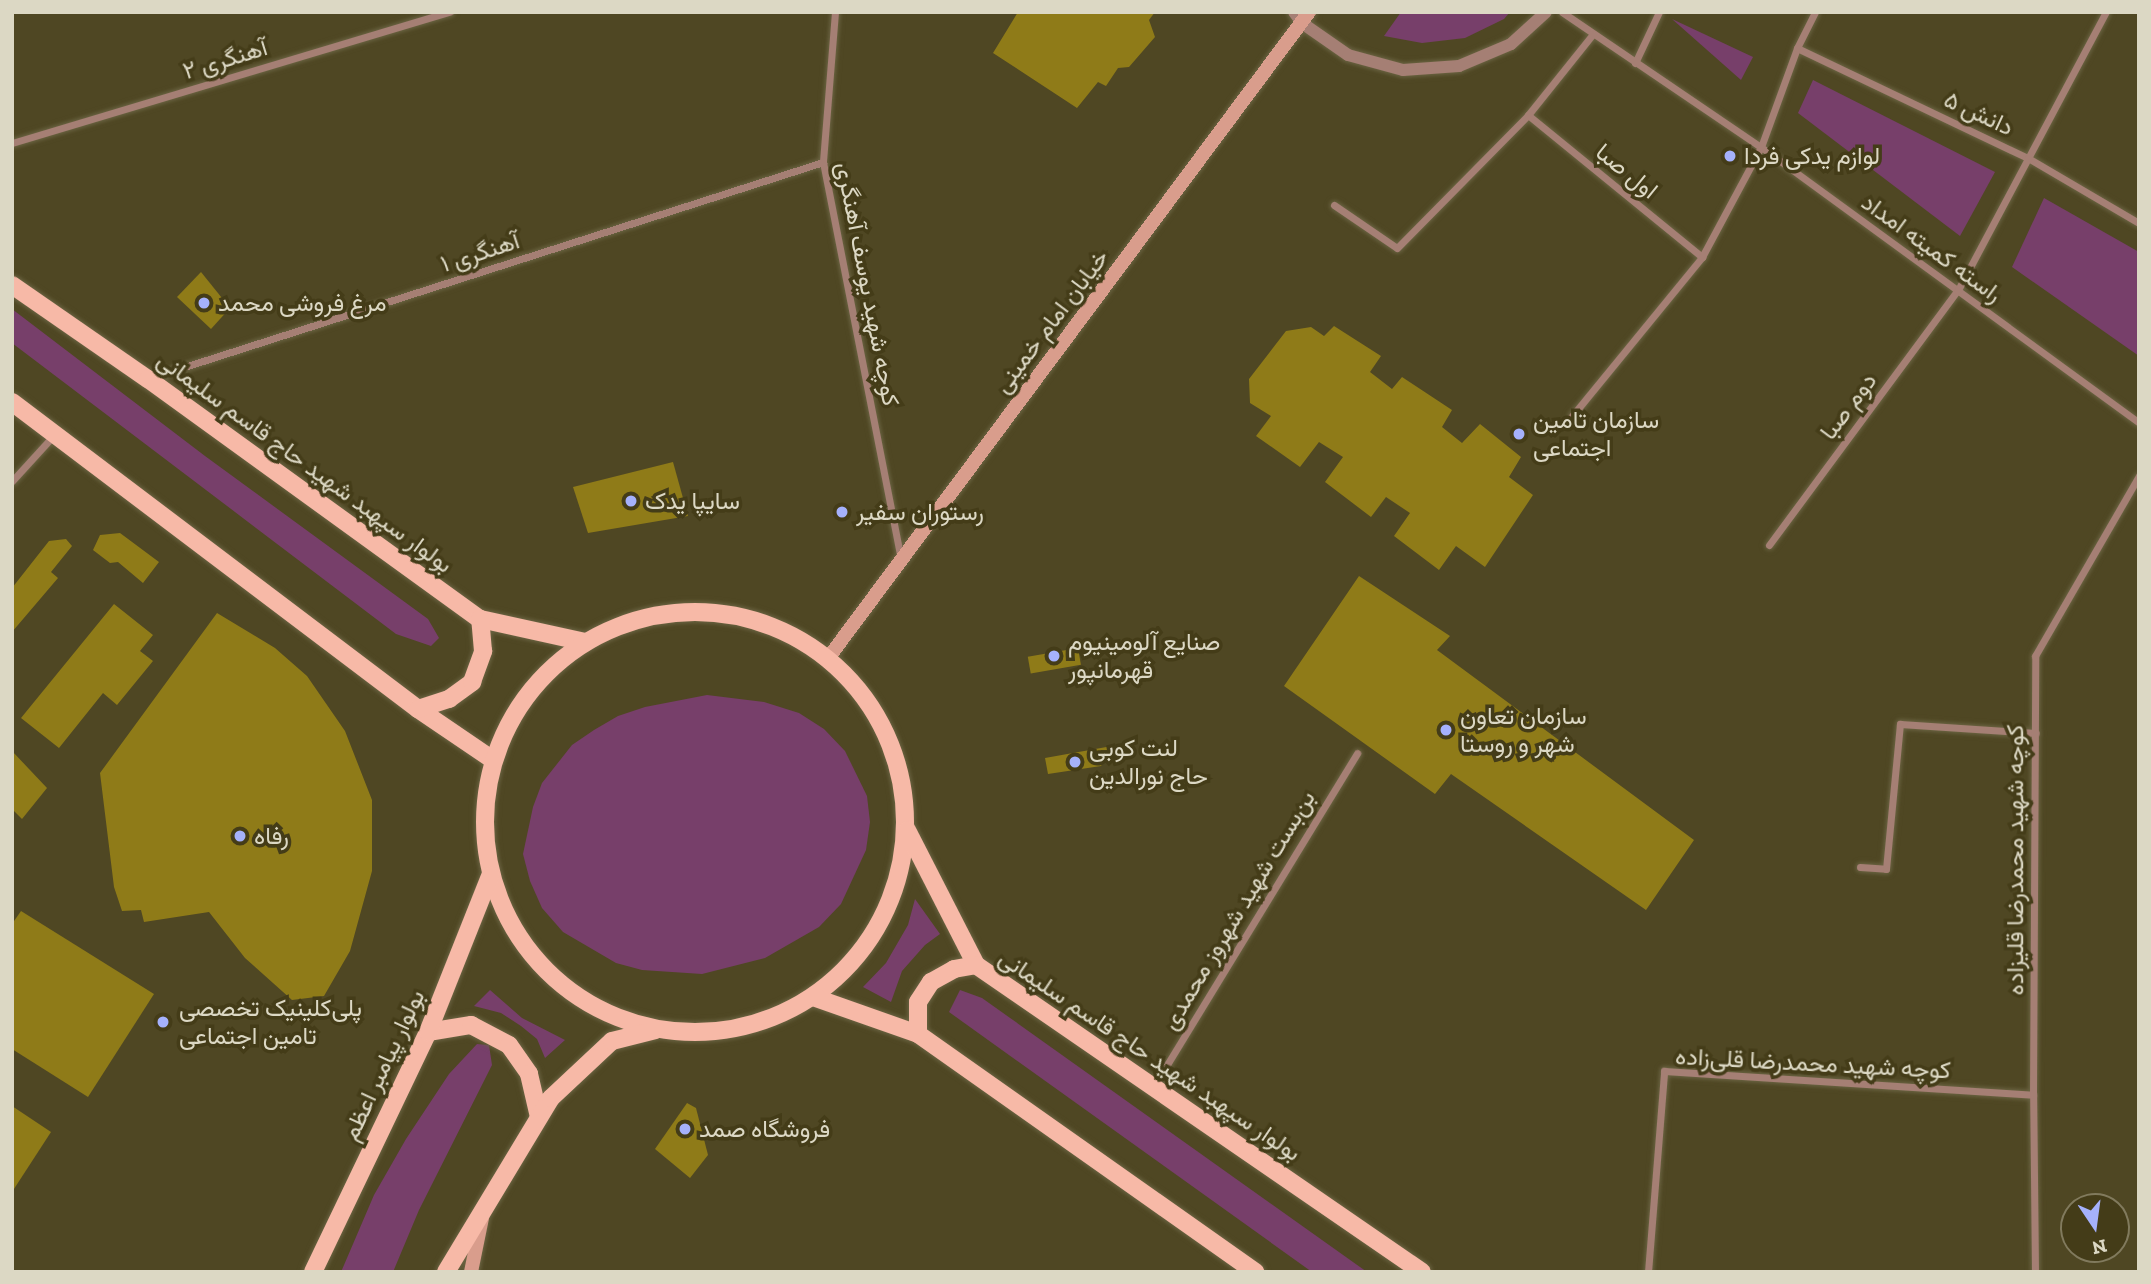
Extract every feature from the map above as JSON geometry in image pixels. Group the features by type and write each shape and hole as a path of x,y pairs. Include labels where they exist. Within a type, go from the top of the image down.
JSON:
{"main road":[{"name":"خیابان امام خمینی","path":"829,657 1302,16"},
{"name":"بولوار سپهبد شهید حاج قاسم سلیمانی","path":"12,285 148,379 480,618 585,642"},
{"path":"12,402 418,709 493,760"},
{"path":"709,611 772,625 829,657 872,706 900,765 907,830 894,895 862,953 813,998 765,1022 712,1033 658,1030 600,1011 551,977 513,930 490,876 483,817 493,760 513,713 545,673 585,642 645,617 709,611"},
{"path":"418,709 449,699 472,681 483,651 480,618"},
{"name":"بولوار سپهبد شهید حاج قاسم سلیمانی","path":"907,830 976,965 1422,1272"},
{"name":"بولوار پیامبر اعظم","path":"313,1272 335,1221 428,1032 490,876"},
{"path":"918,1034 918,1002 931,982 954,969 976,965"},
{"path":"813,998 918,1034 1255,1272"},
{"path":"428,1032 471,1025 509,1045 529,1073 539,1117"},
{"path":"446,1272 551,1098 612,1041 658,1030"},
{"path":"471,1272 484,1208"},
{"path":"306,1272 335,1221"}],"street":[{"name":"آهنگری ۲","path":"12,143 450,12"},
{"name":"کوچه شهید یوسف آهنگری","path":"835,12 823,162 901,560"},
{"path":"1302,16 1348,55 1403,70 1459,66 1511,44 1546,12"},
{"name":"راسته کمیته امداد","path":"1562,12 1760,147 2139,423"},
{"path":"1635,62 1659,12"},
{"path":"1572,416 1702,257 1760,147 1797,48 1815,12"},
{"name":"دوم صبا","path":"1769,545 1958,290 2106,12"},
{"path":"1334,205 1397,248 1528,115 1593,34"},
{"name":"دانش ۵","path":"1797,48 2028,158 2139,223"},
{"name":"اول صبا","path":"1528,115 1702,257"},
{"name":"آهنگری ۱","path":"148,379 823,162"},
{"path":"12,481 55,435"},
{"name":"کوچه شهید محمدرضا قلیزاده","path":"2035,1272 2035,656 2139,476"},
{"path":"1860,867 1886,869 1900,724 2036,733"},
{"name":"بن‌بست شهید شهروز محمدی","path":"1153,1087 1357,753"},
{"name":"کوچه شهید محمدرضا قلی‌زاده","path":"1648,1272 1664,1071 2033,1095"}],"shaded area":[{"path":"1401,12 1510,12 1504,19 1465,38 1422,43 1384,36"},
{"path":"1672,19 1753,57 1741,80"},
{"path":"1813,80 1995,172 1960,236 1798,113"},
{"path":"2044,198 2139,252 2139,356 2012,267"},
{"path":"12,309 205,456 428,619 439,638 431,646 396,634 12,343"},
{"path":"707,695 764,702 799,713 824,729 845,751 867,796 870,822 866,850 841,904 819,927 765,958 702,974 642,970 616,963 563,932 542,908 530,881 523,854 533,807 542,783 572,745 594,730 618,716 645,707"},
{"path":"915,899 940,934 925,945 902,971 891,1002 863,987 886,963 908,925"},
{"path":"490,990 522,1018 565,1040 545,1058 537,1039 521,1026 501,1013 474,1006"},
{"path":"960,990 982,998 1367,1272 1312,1272 949,1012"},
{"path":"477,1044 489,1045 492,1065 419,1210 393,1272 341,1272 374,1195 406,1139 449,1074"}],"building":[{"path":"1018,12 1155,12 1149,20 1155,37 1129,67 1118,68 1106,86 1098,82 1077,108 993,53"},
{"name":"مرغ فروشی محمد","path":"201,272 230,308 211,329 177,297"},
{"path":"1334,326 1381,356 1370,372 1392,389 1402,377 1452,410 1442,427 1462,443 1480,424 1521,457 1509,477 1533,495 1485,567 1456,546 1439,570 1394,536 1410,513 1386,497 1371,517 1325,482 1343,457 1319,442 1300,467 1256,436 1271,416 1250,403 1249,379 1286,331 1311,327 1324,336"},
{"name":"سایپا یدک","path":"673,462 688,516 588,533 573,487"},
{"path":"120,533 159,562 143,583 118,562 110,563 93,550 100,535"},
{"path":"66,539 72,546 51,572 58,578 12,632 12,588 49,541"},
{"name":"سازمان تعاون شهر و روستا","path":"1359,576 1450,636 1437,650 1694,840 1646,910 1451,774 1435,794 1284,686"},
{"path":"114,604 153,635 140,651 153,661 117,705 103,693 59,748 21,718"},
{"name":"رفاه","path":"217,613 275,648 307,676 345,731 372,800 372,871 350,951 324,996 292,1000 245,958 209,912 144,922 141,910 122,911 114,887 100,773"},
{"name":"صنایع آلومینیوم قهرمانپور","path":"1078,648 1081,665 1031,674 1028,657"},
{"name":"لنت کوبی حاج نورالدین","path":"1112,746 1101,766 1048,774 1045,758"},
{"path":"12,751 47,788 22,819 12,809"},
{"path":"21,911 154,994 88,1097 12,1049 12,924"},
{"name":"فروشگاه صمد","path":"687,1103 696,1108 708,1155 690,1178 655,1149"},
{"path":"12,1106 51,1132 12,1192"}],"place":[{"name":"لوازم یدکی فردا","path":"1730,156"},
{"name":"مرغ فروشی محمد","path":"204,303"},
{"name":"سازمان تامین اجتماعی","path":"1519,434"},
{"name":"سایپا یدک","path":"631,501"},
{"name":"رستوران سفیر","path":"842,512"},
{"name":"صنایع آلومینیوم قهرمانپور","path":"1054,656"},
{"name":"سازمان تعاون شهر و روستا","path":"1446,730"},
{"name":"لنت کوبی حاج نورالدین","path":"1075,762"},
{"name":"رفاه","path":"240,836"},
{"name":"پلی‌کلینیک تخصصی تامین اجتماعی","path":"163,1022"},
{"name":"فروشگاه صمد","path":"685,1129"}]}
